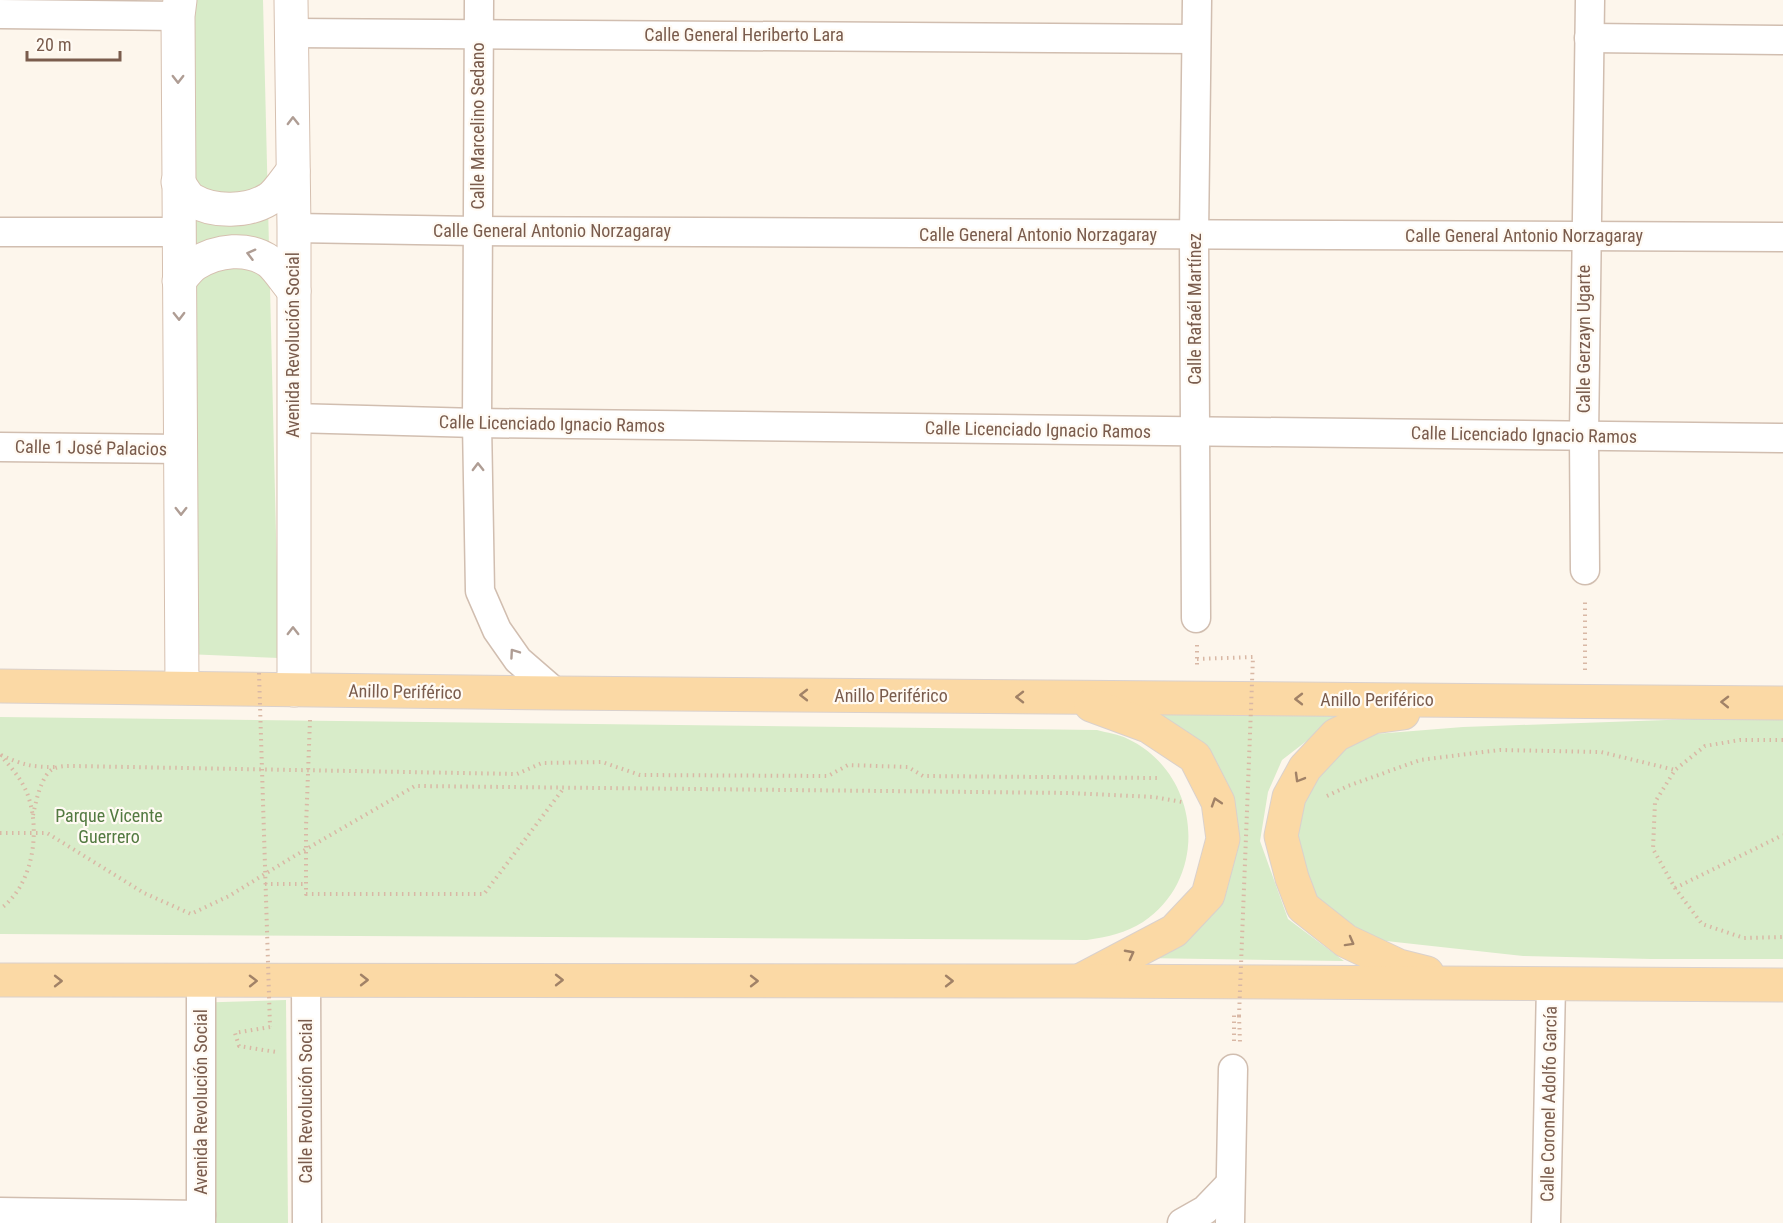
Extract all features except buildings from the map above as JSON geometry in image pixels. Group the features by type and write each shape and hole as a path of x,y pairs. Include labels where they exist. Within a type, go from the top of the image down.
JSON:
{"main road":[{"name":"Anillo Periférico","path":"0,686 1783,703"},
{"path":"1070,697 1148,726 1195,757 1218,802 1223,839 1208,895 1174,932 1078,981"},
{"path":"1477,984 1399,966 1346,941 1303,908 1281,836 1289,797 1305,768 1336,735 1372,717 1500,701"},
{"path":"0,980 201,982 306,980 1078,981 1783,985"}],"street":[{"name":"Avenida Revolución Social","path":"291,0 294,228 293,418 302,690"},
{"name":"Calle Marcelino Sedano","path":"479,0 477,423 480,591 498,630 518,660 556,693"},
{"name":"Calle Rafaél Martínez","path":"1196,618 1194,236 1197,0"},
{"name":"Calle Gerzayn Ugarte","path":"1585,570 1585,236 1590,0"},
{"path":"0,14 179,8 178,232 182,687"},
{"name":"Calle General Heriberto Lara","path":"292,33 1196,39"},
{"path":"1589,38 1783,40"},
{"path":"178,182 190,199 211,207 228,209 251,206 270,198 293,171"},
{"name":"Calle General Antonio Norzagaray","path":"294,228 1194,236 1783,237"},
{"path":"0,232 178,232"},
{"path":"179,281 193,265 213,255 238,251 256,254 271,263 294,291"},
{"name":"Calle Licenciado Ignacio Ramos","path":"293,418 477,423 1783,438"},
{"name":"Calle 1 José Palacios","path":"0,447 181,449"},
{"name":"Calle Revolución Social","path":"306,980 307,1223"},
{"name":"Avenida Revolución Social","path":"201,982 201,1219"},
{"name":"Calle Coronel Adolfo García","path":"1546,1223 1551,985"},
{"path":"1230,1223 1234,1059"},
{"path":"1182,1223 1205,1210 1230,1184"},
{"path":"0,1212 201,1219"}],"path":[{"path":"1585,570 1585,701"},
{"path":"1197,658 1253,657 1239,1016 1240,1049 1234,1059"},
{"path":"259,673 270,1027 235,1033 238,1046 275,1052"},
{"path":"302,690 306,894 484,894 563,788"},
{"path":"1783,740 1740,740 1705,746 1674,770 1655,802 1653,849 1675,888 1702,924 1744,938 1783,937"},
{"path":"0,833 46,833 144,893 191,914 229,896 415,786 1070,793 1154,797 1184,802 1287,803 1320,800 1348,786 1420,760 1500,750 1601,752 1674,770"},
{"path":"0,755 31,767 517,774 542,763 602,762 640,775 828,776 848,765 908,767 923,776 1158,778"},
{"path":"0,755 26,790 33,815 32,854 25,879 18,892 0,909"},
{"path":"33,815 43,783 50,770 59,767"},
{"path":"1675,888 1783,835"},
{"path":"265,884 305,884"},
{"path":"1234,982 1234,1059"}],"green space":[{"path":"183,0 263,0 279,658 186,654"},
{"path":"1344,712 1282,760 1268,792 1260,841 1288,919 1344,961 1142,958 1214,893 1211,760 1140,713"},
{"name":"Parque Vicente Guerrero","path":"0,717 1097,730 1128,739 1152,755 1170,776 1182,800 1188,826 1187,853 1179,879 1165,903 1143,922 1130,929 1087,940 0,934"},
{"path":"1695,719 1783,720 1783,959 1523,956 1377,940 1311,899 1293,829 1315,774 1363,735 1463,727"},
{"path":"286,1000 288,1223 189,1223 189,1003"}]}
